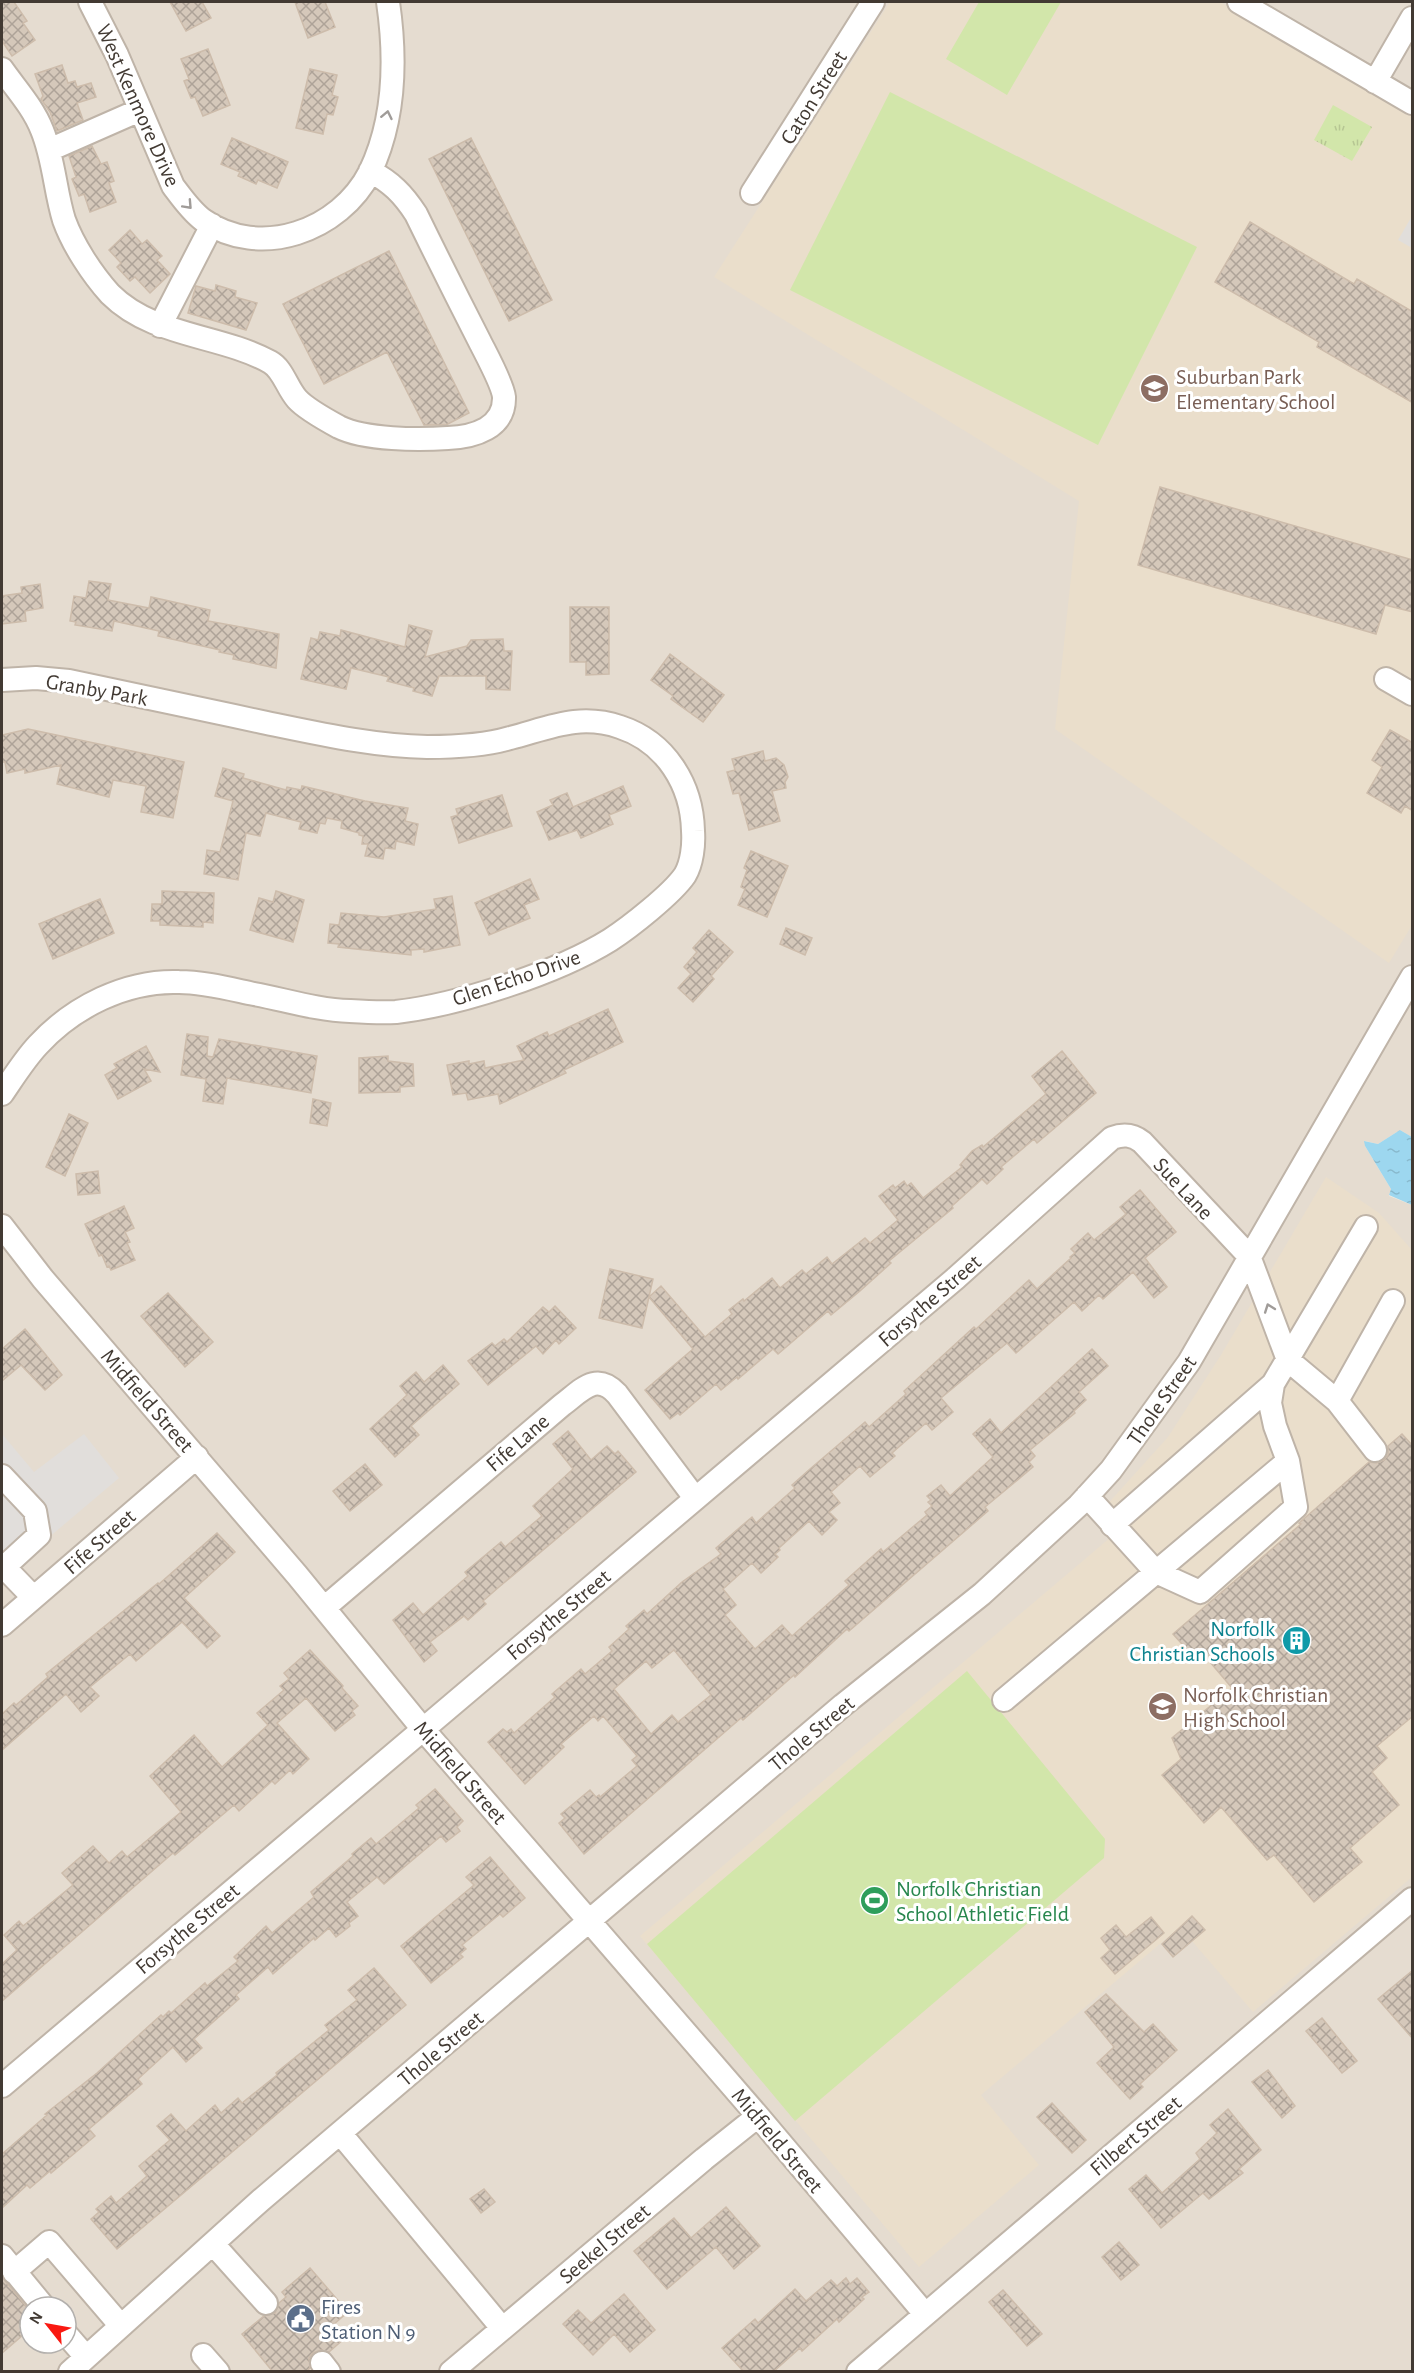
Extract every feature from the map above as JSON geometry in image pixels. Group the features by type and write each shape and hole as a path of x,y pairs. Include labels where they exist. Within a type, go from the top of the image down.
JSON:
{"street":[{"name":"West Kenmore Drive","path":"90,2 117,55 172,186 186,205 212,225 241,237 259,239 278,238 307,231 330,218 349,201 370,171 380,147 390,99 393,67 392,26 388,2"},
{"name":"Caton Street","path":"752,194 873,2"},
{"path":"1239,2 1413,103"},
{"path":"1375,82 1413,18"},
{"path":"2,69 31,108 49,150 64,219 88,265 111,294 137,314 160,326 246,350 273,363 297,399 341,428 378,436 417,440 456,438 481,433 493,425 502,410 504,395 416,214 396,187 370,171"},
{"path":"49,150 140,110"},
{"path":"160,326 212,225"},
{"name":"Granby Park","path":"2,680 36,678 69,681 192,707"},
{"path":"1386,679 1413,694"},
{"name":"Glen Echo Drive","path":"2,1094 37,1046 60,1024 81,1009 110,995 141,986 179,982 255,994 300,1005 347,1011 394,1012 420,1007 471,995 534,975 594,950 653,907 685,875 690,861 694,842 693,813 678,773 663,754 645,739 604,722 577,721 550,725 508,739 467,746 424,747 340,738 192,707"},
{"name":"Thole Street","path":"78,2364 340,2133 843,1705 982,1594 1087,1496 1111,1470 1189,1362 1413,977"},
{"name":"Sue Lane","path":"1112,1138 1123,1134 1137,1137 1249,1256"},
{"name":"Forsythe Street","path":"2,2086 956,1278 1112,1138"},
{"name":"Midfield Street","path":"2,1226 43,1279 197,1457 422,1728 758,2116 925,2313"},
{"path":"1112,1525 1273,1384 1366,1227"},
{"path":"1249,1256 1288,1360 1337,1401 1375,1450"},
{"path":"1337,1401 1393,1301"},
{"name":"Fife Lane","path":"324,1608 561,1404 590,1384 602,1383 617,1394 695,1498"},
{"path":"1087,1496 1156,1572 1200,1592 1296,1507 1288,1461 1275,1426 1270,1403 1273,1384"},
{"name":"Fife Street","path":"2,1625 197,1457"},
{"path":"1004,1700 1288,1461"},
{"path":"2,1476 35,1511 39,1535 2,1568 33,1597"},
{"name":"Filbert Street","path":"858,2372 1413,1899"},
{"name":"Seekel Street","path":"451,2372 758,2116"},
{"path":"340,2133 502,2328"},
{"path":"34,2295 8,2264 49,2242 121,2326"},
{"path":"213,2244 266,2303"}],"shaded area":[{"path":"2,2 1412,2 1412,1137 1400,1130 1378,1144 1365,1141 1365,1146 1391,1189 1389,1196 1412,1205 1412,2371 2,2372"},
{"name":"Suburban Park Elementary School","path":"890,2 1220,2 1412,113 1412,925 1389,963 1055,729 1079,501 714,277"},
{"path":"1412,216 1412,248 1398,240"},
{"name":"Norfolk Christian High School","path":"1326,1177 1379,1213 1412,1250 1412,1877 1253,2012 1180,1927 981,2095 1039,2165 919,2267 640,1936 1111,1537 1095,1518 1168,1437 1221,1355"},
{"path":"2,1434 34,1472 84,1434 119,1478 2,1577"}],"green space":[{"path":"979,2 1061,2 1007,95 946,59"},
{"path":"890,92 1197,247 1098,445 790,290"},
{"path":"1333,105 1372,127 1352,161 1314,140"},
{"name":"Norfolk Christian School Athletic Field","path":"967,1671 1105,1839 1104,1858 795,2121 647,1944"}],"water":[{"path":"1400,1130 1412,1137 1412,1205 1389,1195 1391,1189 1364,1141 1378,1144"}],"building":[{"path":"2,2 14,2 27,21 23,23 35,40 12,56 2,41"},
{"path":"170,2 202,2 211,18 186,31"},
{"path":"295,2 325,2 335,27 308,38"},
{"path":"208,49 230,105 203,116 195,97 191,98 184,81 189,79 181,59"},
{"path":"62,65 68,83 75,81 77,87 91,83 96,97 77,103 83,120 57,131 50,112 41,99 43,96 35,74"},
{"path":"310,69 337,75 332,95 338,97 333,115 327,114 323,134 296,128"},
{"path":"232,138 288,162 277,188 258,180 256,184 238,176 240,172 221,164"},
{"path":"471,138 552,300 509,321 429,159"},
{"path":"92,146 101,164 107,162 114,181 109,183 116,202 90,212 84,194 79,196 72,179 76,177 69,156"},
{"name":"Suburban Park Elementary School","path":"1250,222 1354,284 1357,279 1413,312 1413,403 1317,347 1319,342 1215,282"},
{"path":"130,230 142,244 147,240 162,256 157,260 170,274 150,293 135,277 130,281 117,267 121,263 109,250"},
{"path":"389,251 469,413 446,425 424,425 387,352 324,384 283,304"},
{"path":"216,285 236,291 235,297 257,303 246,330 188,313 196,286 215,291"},
{"path":"1160,487 1413,560 1413,612 1385,605 1376,634 1138,565"},
{"path":"89,581 111,584 108,600 149,608 151,597 210,610 208,621 279,634 276,668 233,659 234,655 219,652 220,650 158,636 159,631 114,621 112,631 75,625 76,622 70,621 74,596 86,598"},
{"path":"40,584 43,608 25,611 26,621 2,624 2,596 22,593 21,587"},
{"path":"570,607 609,607 609,674 586,675 586,662 570,662"},
{"path":"409,625 432,631 425,657 467,646 471,640 503,639 504,651 512,651 510,690 486,689 486,676 439,676 432,696 413,691 414,688 387,681 389,677 351,668 346,689 301,679 311,638 318,640 320,632 340,636 341,630 405,647"},
{"path":"670,654 724,695 703,722 671,699 673,696 651,680"},
{"path":"28,729 184,762 173,818 141,812 146,786 113,780 109,797 57,784 61,765 25,773 25,769 7,773 5,762 2,762 2,735"},
{"path":"1390,730 1413,743 1413,811 1405,806 1401,813 1367,793 1382,767 1372,760"},
{"path":"763,751 765,761 776,758 784,765 788,777 785,782 786,788 772,791 780,821 749,830 739,793 733,794 727,772 735,770 732,759"},
{"path":"223,768 244,774 243,778 286,790 287,787 301,790 302,786 365,801 408,808 405,821 418,824 414,845 396,841 395,849 385,848 383,859 365,856 368,844 362,844 363,836 341,828 342,821 327,818 325,824 320,823 317,833 299,829 301,822 266,813 260,836 246,833 238,880 204,874 207,850 220,852 233,801 215,796"},
{"path":"623,786 631,806 609,815 613,824 581,838 577,830 549,840 537,812 553,805 550,800 567,793 573,807"},
{"path":"502,795 512,826 459,843 451,817 458,815 456,809"},
{"path":"751,851 788,866 767,917 738,905 745,889 741,887 747,870 744,868"},
{"path":"530,879 539,899 524,905 530,918 489,935 475,903"},
{"path":"162,891 214,893 213,923 203,922 203,927 160,925 160,921 151,921 152,904 162,904"},
{"path":"276,891 304,900 293,942 250,930 259,898 273,902"},
{"path":"452,896 460,945 424,952 424,949 411,950 411,955 338,947 339,944 328,943 330,924 339,925 341,913 384,917 436,909 434,899"},
{"path":"100,899 114,933 53,959 39,924"},
{"path":"786,928 812,938 805,955 780,944"},
{"path":"709,930 733,952 711,976 714,979 693,1002 678,988 691,974 684,967 697,952 693,948"},
{"path":"608,1009 623,1042 564,1070 566,1073 500,1104 498,1094 468,1100 466,1093 453,1095 447,1065 484,1061 485,1068 524,1060 517,1046 547,1032 549,1036"},
{"path":"187,1034 208,1037 207,1056 213,1057 219,1039 317,1056 311,1093 227,1078 223,1104 203,1101 206,1079 181,1075"},
{"path":"146,1046 160,1072 144,1069 151,1081 118,1099 105,1075 117,1068 114,1064"},
{"path":"1062,1051 1096,1093 1037,1143 1034,1139 1001,1167 1003,1169 987,1184 982,1179 952,1206 953,1208 889,1261 891,1263 831,1315 828,1311 778,1354 773,1349 738,1379 737,1377 721,1390 716,1384 680,1415 678,1413 670,1419 645,1390 693,1349 649,1297 661,1286 705,1337 732,1314 729,1310 772,1278 780,1288 802,1270 806,1274 827,1257 832,1264 865,1238 870,1243 898,1220 879,1196 893,1185 895,1188 904,1181 907,1186 911,1183 923,1198 962,1167 960,1165 972,1151 982,1145 983,1147 1046,1094 1032,1076"},
{"path":"388,1056 388,1061 413,1064 414,1086 400,1087 400,1092 359,1093 359,1058"},
{"path":"313,1099 331,1103 327,1126 310,1123"},
{"path":"69,1114 88,1123 65,1176 46,1167"},
{"path":"98,1171 100,1193 78,1195 76,1174"},
{"path":"1140,1190 1176,1232 1145,1258 1167,1287 1154,1298 1133,1272 1103,1299 1099,1295 1082,1311 1074,1302 1016,1353 1007,1343 941,1398 953,1412 932,1430 926,1423 892,1453 895,1456 870,1477 860,1466 831,1492 840,1503 829,1512 837,1520 822,1535 809,1521 779,1548 780,1550 775,1554 778,1557 761,1573 752,1563 723,1589 736,1605 725,1615 755,1649 782,1625 792,1636 849,1585 845,1581 881,1549 883,1552 927,1515 925,1512 932,1506 927,1496 941,1485 950,1496 993,1457 973,1434 990,1419 1001,1433 1092,1349 1108,1366 1079,1392 1086,1400 1074,1411 1075,1413 1030,1450 1035,1456 1029,1462 1033,1467 985,1507 988,1511 849,1631 847,1629 795,1677 794,1675 743,1720 741,1718 584,1854 559,1823 565,1818 561,1814 590,1790 596,1797 599,1795 600,1797 637,1766 632,1760 637,1756 603,1716 598,1721 594,1716 561,1744 564,1747 525,1784 488,1742 503,1729 507,1732 511,1729 514,1733 555,1697 552,1694 581,1669 585,1674 612,1651 609,1647 629,1629 626,1626 644,1610 647,1614 682,1582 721,1554 716,1548 752,1517 756,1523 795,1488 792,1485 865,1422 869,1427 906,1394 904,1391 1029,1280 1037,1289 1071,1258 1075,1253 1071,1249 1088,1233 1094,1240 1126,1214 1120,1207","holes":["674,1650 711,1695 678,1722 672,1715 651,1734 614,1689 646,1661 652,1668"]},
{"path":"124,1206 134,1228 125,1232 130,1242 127,1243 135,1260 111,1270 109,1266 107,1267 102,1255 99,1256 85,1224"},
{"path":"610,1269 653,1279 642,1328 599,1318"},
{"path":"168,1293 213,1342 185,1367 141,1316"},
{"path":"555,1306 576,1328 559,1344 556,1340 543,1354 536,1346 488,1385 468,1361 492,1343 495,1346 504,1339 507,1342 543,1307 549,1312"},
{"path":"25,1329 62,1375 45,1390 21,1365 2,1381 2,1349"},
{"path":"443,1365 459,1384 411,1426 419,1435 395,1457 370,1429 407,1395 400,1386 416,1372 424,1382"},
{"path":"568,1431 591,1460 607,1446 615,1454 618,1451 636,1472 483,1601 486,1604 468,1620 464,1616 430,1642 437,1651 424,1662 393,1620 413,1603 423,1615 468,1576 465,1572 501,1542 505,1547 542,1516 533,1506 573,1469 553,1444"},
{"name":"Norfolk Christian Schools","path":"1402,1434 1413,1446 1413,1716 1377,1746 1387,1758 1372,1772 1399,1805 1350,1848 1362,1862 1314,1902 1274,1855 1267,1860 1221,1807 1204,1823 1162,1775 1181,1759 1172,1738 1232,1688 1199,1649 1191,1654 1173,1634 1369,1462 1376,1463 1384,1460 1388,1455 1388,1446"},
{"path":"365,1464 382,1485 350,1511 333,1491"},
{"path":"217,1533 235,1552 184,1598 220,1636 207,1648 182,1622 136,1661 130,1654 90,1687 99,1696 81,1712 66,1694 2,1750 2,1714 48,1677 46,1674 159,1584"},
{"path":"310,1650 358,1706 352,1711 355,1715 335,1731 306,1698 277,1723 309,1759 293,1774 290,1770 275,1784 272,1781 239,1811 234,1805 175,1855 173,1853 2,2001 2,1964 17,1950 4,1935 19,1921 23,1926 73,1885 62,1873 93,1846 109,1863 122,1851 127,1857 181,1812 150,1776 194,1735 222,1767 268,1725 257,1713 284,1690 280,1686 289,1679 284,1673"},
{"path":"435,1789 463,1821 457,1827 460,1831 446,1842 441,1836 384,1884 377,1877 347,1902 358,1916 349,1923 350,1926 336,1937 329,1928 273,1974 268,1967 236,1995 239,1999 194,2039 202,2048 186,2062 173,2047 138,2079 142,2084 89,2129 95,2136 51,2173 50,2171 30,2188 27,2185 2,2208 2,2154 47,2115 45,2114 97,2073 161,2015 163,2017 169,2011 171,2013 205,1983 207,1986 238,1961 234,1957 266,1926 272,1933 314,1897 311,1892 353,1856 352,1854 371,1838 376,1844 419,1808 416,1805"},
{"path":"490,1857 525,1898 503,1917 500,1914 462,1945 466,1949 460,1954 463,1957 431,1983 401,1946 474,1885 466,1877"},
{"path":"1192,1916 1205,1930 1173,1957 1162,1944"},
{"path":"1151,1917 1164,1933 1115,1974 1101,1958 1110,1950 1101,1938 1116,1925 1126,1937"},
{"path":"374,1968 406,2005 117,2249 91,2219 99,2212 96,2209 111,2196 116,2203 147,2176 139,2166 170,2140 157,2126 171,2114 186,2131 215,2105 221,2113 238,2098 242,2103 329,2030 325,2025 357,2000 348,1990"},
{"path":"1413,1970 1413,2039 1378,1999"},
{"path":"1106,1994 1144,2032 1153,2024 1177,2050 1140,2084 1143,2087 1130,2099 1097,2063 1114,2047 1085,2012"},
{"path":"1322,2018 1357,2061 1342,2073 1306,2031"},
{"path":"1268,2070 1295,2106 1282,2118 1252,2082"},
{"path":"1052,2103 1086,2140 1072,2153 1037,2117"},
{"path":"1228,2109 1261,2150 1239,2169 1243,2173 1209,2199 1203,2193 1161,2228 1129,2189 1146,2175 1162,2193 1200,2159 1196,2153 1217,2133 1210,2125"},
{"path":"484,2189 495,2202 481,2213 470,2199"},
{"path":"726,2207 760,2246 734,2269 716,2247 667,2289 634,2251 674,2218 691,2238"},
{"path":"1119,2242 1139,2265 1121,2280 1102,2257"},
{"name":"Fires Station N 9","path":"310,2268 348,2312 333,2325 344,2339 329,2352 321,2350 313,2353 309,2358 310,2368 306,2372 273,2372 242,2334 264,2316 275,2313 279,2303 286,2297 282,2292"},
{"path":"2,2277 18,2296 18,2339 2,2353"},
{"path":"846,2278 850,2284 857,2278 869,2292 862,2297 864,2299 839,2322 837,2319 802,2351 800,2348 773,2372 744,2372 722,2348 755,2319 758,2323 795,2289 806,2301 831,2280 837,2286"},
{"path":"1003,2290 1042,2334 1027,2346 989,2302"},
{"path":"624,2294 655,2330 630,2352 614,2334 593,2355 563,2324 578,2310 591,2323"}],"place":[{"name":"Suburban Park Elementary School","path":"1155,389"},
{"name":"Norfolk Christian Schools","path":"1296,1641"},
{"name":"Norfolk Christian High School","path":"1162,1707"},
{"name":"Norfolk Christian School Athletic Field","path":"875,1901"},
{"name":"Fires Station N 9","path":"300,2319"}]}
